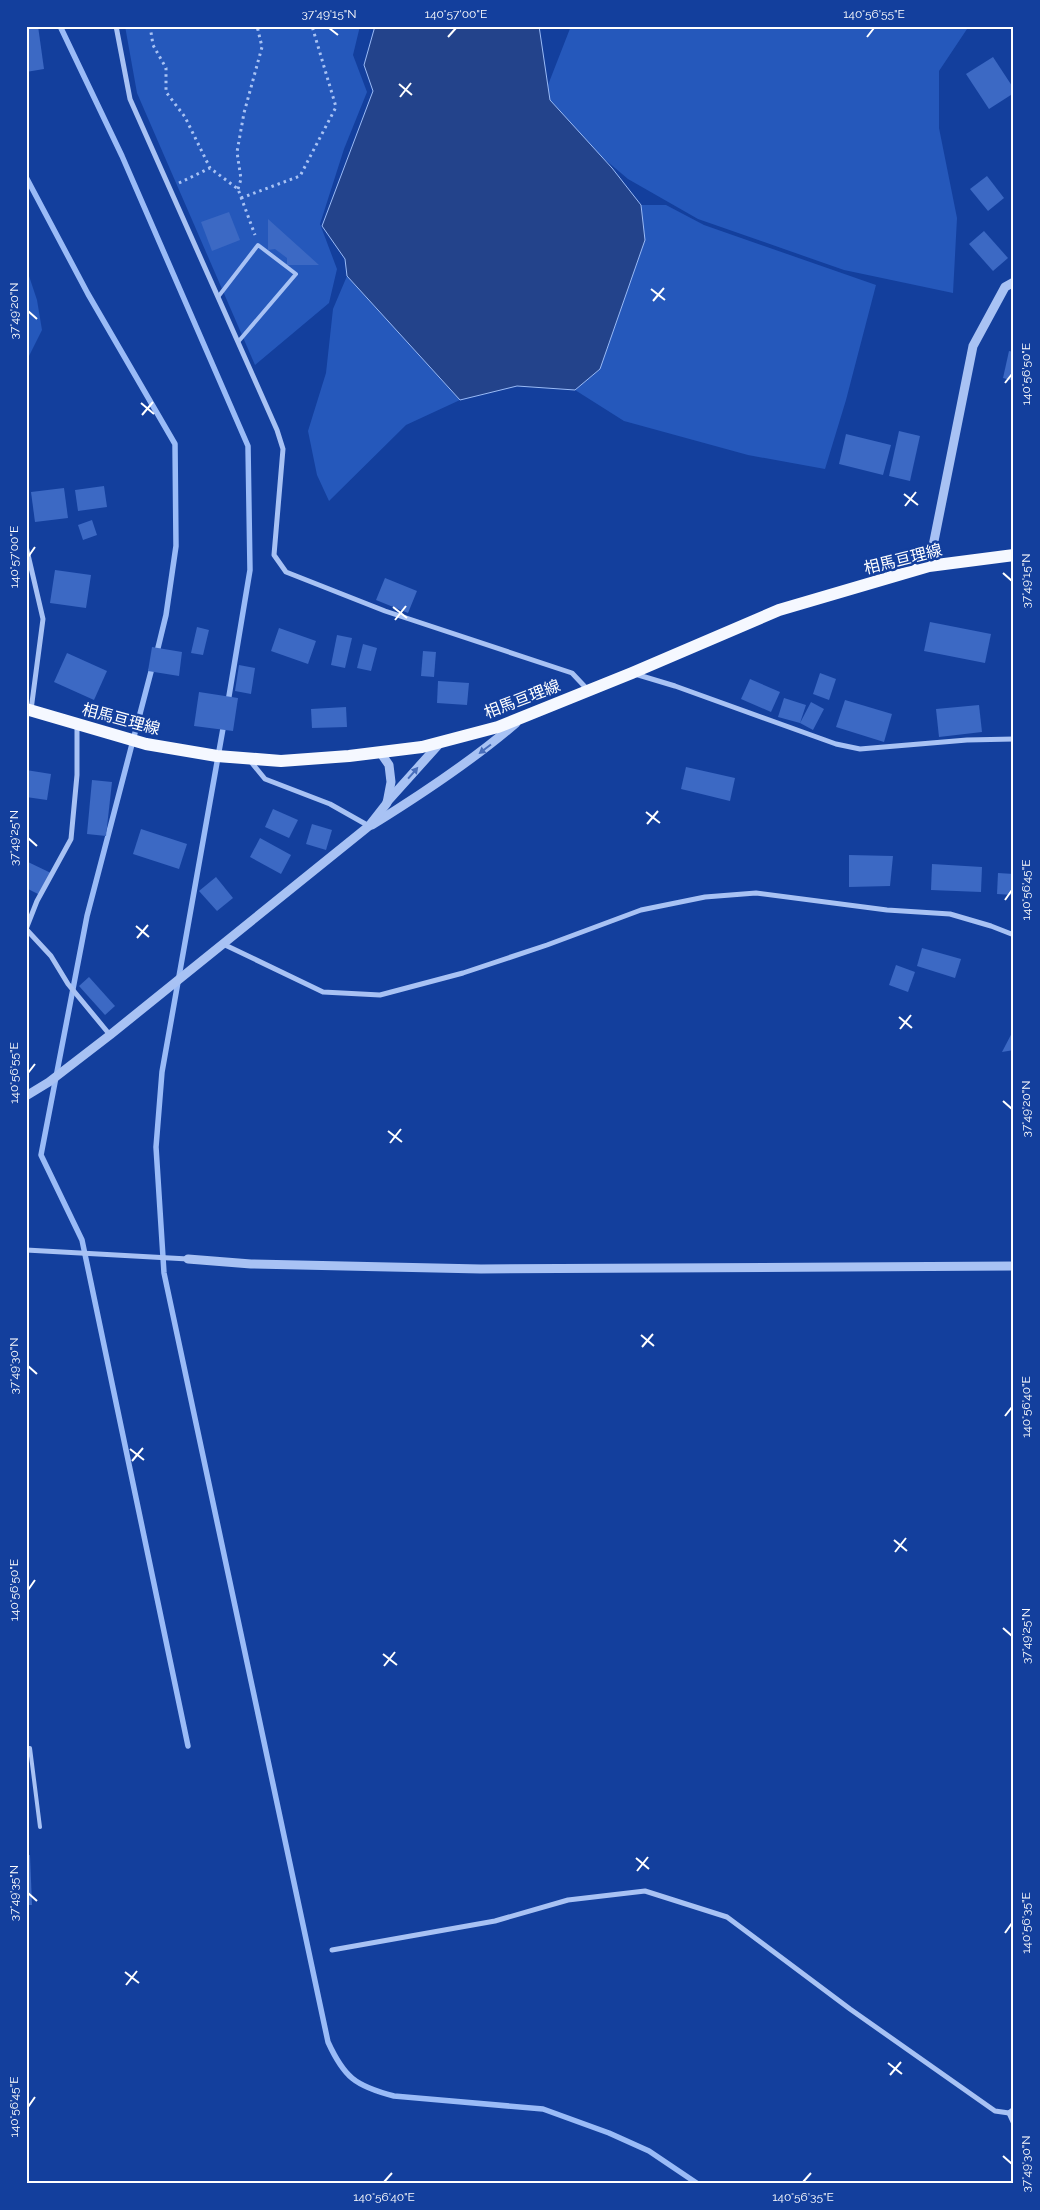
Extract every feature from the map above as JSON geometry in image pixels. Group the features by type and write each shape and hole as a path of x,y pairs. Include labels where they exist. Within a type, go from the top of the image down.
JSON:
{"main road":[{"name":"相馬亘理線","path":"29,709 146,744 217,756 281,761 422,747 498,727 522,718 779,610 929,566 1014,555"}],"street":[{"path":"116,26 130,99 277,430 283,449 274,555 286,572 385,611 572,673 588,691"},
{"path":"929,566 972,346 1005,288 1014,282"},
{"path":"26,546 43,619 29,709"},
{"path":"632,673 674,686 836,744 860,749 967,740 1014,739"},
{"path":"26,1096 49,1082 110,1035 369,826 407,803 487,748 522,718"},
{"path":"77,724 77,776 70,839 37,901 26,929 51,956 68,984 110,1035"},
{"path":"369,826 440,743"},
{"path":"380,752 389,765 391,782 387,803"},
{"path":"249,758 265,779 330,804 369,826"},
{"path":"222,944 323,992 380,994 463,973 547,945 641,910 705,897 756,893 887,910 950,914 1014,935"},
{"path":"26,1250 250,1264 481,1269 1014,1266"},
{"path":"332,1950 495,1921 568,1900 645,1891 727,1917 850,2009 994,2111 1009,2113 1014,2109"},
{"path":"1009,2113 1014,2124"}],"lane":[{"path":"218,297 258,246 296,274 238,342"},
{"path":"26,1748 30,1748 40,1827"}],"path":[{"path":"150,26 153,45 166,68 166,92 185,117 210,168 238,189 258,246"},
{"path":"238,189 241,179 237,152 244,113 262,47 257,26"},
{"path":"241,198 300,176 336,107 312,26"},
{"path":"169,188 210,168"}],"shaded area":[{"path":"125,26 360,26 353,55 367,92 344,149 320,224 337,269 329,303 255,365 137,93"},
{"path":"375,26 539,26 550,100 612,168 641,205 645,240 600,369 575,390 517,386 460,400 347,276 345,259 322,226 373,91 364,65"},
{"path":"571,26 969,26 939,71 939,128 957,218 953,293 844,270 698,219 628,179 550,113 548,85"},
{"path":"641,205 666,205 704,225 876,285 846,400 825,469 748,455 624,421 575,390 600,369 645,240"},
{"path":"26,267 37,300 42,330 27,360"},
{"path":"347,276 460,400 406,425 329,501 317,475 308,431 326,373 333,309"}],"building":[{"path":"26,26 38,26 44,69 26,72"},
{"path":"993,57 1014,89 1014,93 989,109 966,74"},
{"path":"987,176 1004,198 988,211 970,189"},
{"path":"229,212 240,240 212,251 201,222"},
{"path":"268,219 319,265 287,265 287,258 275,249 268,250"},
{"path":"984,231 1008,258 993,271 969,244"},
{"path":"1009,351 1014,352 1014,381 1003,378"},
{"path":"899,431 920,436 910,481 889,476"},
{"path":"846,434 891,445 883,475 839,464"},
{"path":"104,486 107,507 78,511 75,490"},
{"path":"64,488 68,518 35,522 31,492"},
{"path":"92,520 97,535 83,540 78,525"},
{"path":"55,570 91,575 86,608 50,603"},
{"path":"385,578 417,591 408,613 376,600"},
{"path":"930,622 991,634 985,663 924,651"},
{"path":"197,627 209,630 203,655 191,653"},
{"path":"279,628 316,641 308,664 271,651"},
{"path":"337,635 352,638 345,668 331,665"},
{"path":"363,644 377,648 371,671 357,668"},
{"path":"152,647 182,652 179,676 148,671"},
{"path":"423,651 436,652 434,677 421,676"},
{"path":"67,653 107,671 94,700 54,682"},
{"path":"239,665 255,668 251,694 235,691"},
{"path":"820,673 836,679 829,700 813,694"},
{"path":"750,679 780,692 771,712 741,699"},
{"path":"438,681 469,683 467,705 437,703"},
{"path":"199,692 238,698 233,731 194,726"},
{"path":"784,698 806,705 800,723 778,717"},
{"path":"845,700 892,714 884,742 836,727"},
{"path":"811,702 824,709 813,730 800,723"},
{"path":"979,705 982,732 939,737 936,709"},
{"path":"346,707 347,727 312,728 311,709"},
{"path":"686,767 735,778 730,801 681,789"},
{"path":"26,770 51,774 47,800 26,797"},
{"path":"92,780 112,782 106,836 87,834"},
{"path":"273,809 298,820 289,838 265,827"},
{"path":"312,824 332,830 326,850 306,844"},
{"path":"141,829 187,844 179,869 133,854"},
{"path":"260,838 291,855 281,874 250,857"},
{"path":"849,855 893,856 890,886 849,887"},
{"path":"28,862 53,874 42,896 26,888"},
{"path":"932,864 982,867 981,892 931,890"},
{"path":"998,873 1014,874 1014,895 997,894"},
{"path":"216,877 233,898 217,911 199,891"},
{"path":"922,948 961,959 955,978 917,966"},
{"path":"896,965 915,972 908,992 889,985"},
{"path":"89,977 115,1006 105,1015 79,986"},
{"path":"1014,1029 1014,1050 1002,1052"},
{"path":"26,1855 30,1855 32,1905 26,1905"}],"waterway":[{"path":"60,26 122,156 248,446 250,570 228,702"},
{"path":"26,177 88,294 175,444 176,546 166,615 156,656"},
{"path":"153,664 87,916 41,1155 82,1240 188,1746"},
{"path":"224,723 162,1072 156,1147 164,1273 328,2042 346,2072 360,2084 369,2088 394,2096 543,2109 609,2133 649,2151 698,2184"}]}
